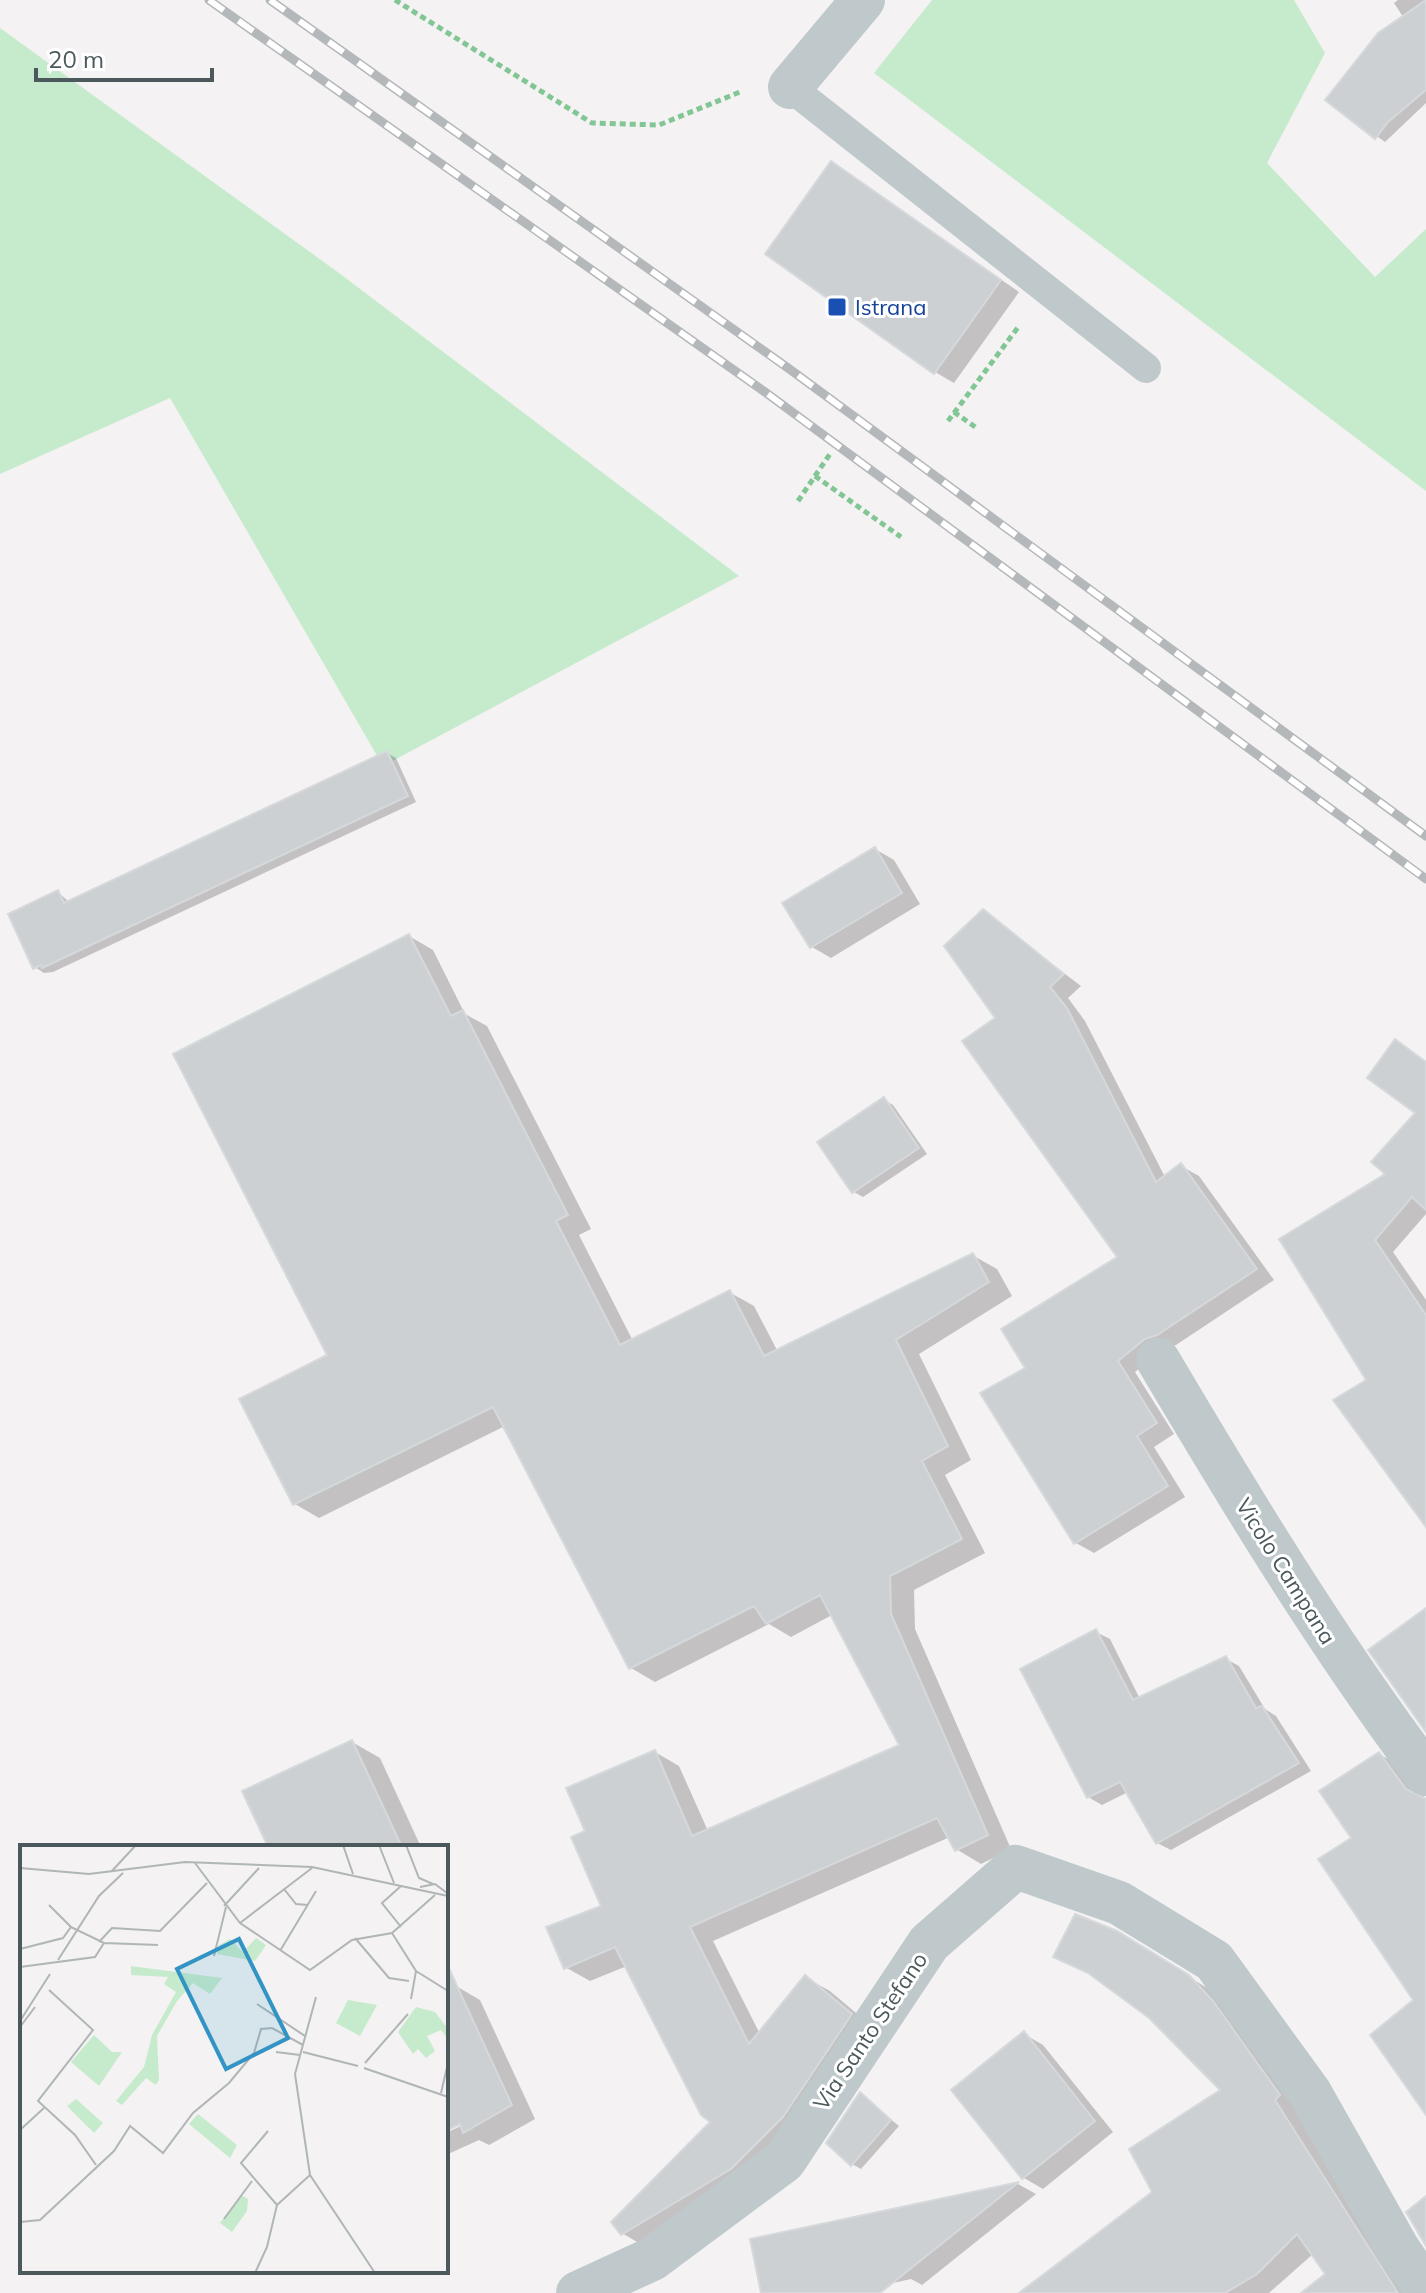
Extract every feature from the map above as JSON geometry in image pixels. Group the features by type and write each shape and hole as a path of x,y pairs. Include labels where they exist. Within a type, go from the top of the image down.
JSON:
{"street":[{"path":"790,87 863,0"},
{"name":"Vicolo Campana","path":"1158,1360 1287,1577 1365,1694 1426,1774"},
{"name":"Via Santo Stefano","path":"578,2293 652,2259 784,2161 929,1943 1016,1867 1119,1903 1214,1961 1310,2093 1398,2249 1426,2290"}],"lane":[{"path":"790,87 1146,368"}],"path":[{"path":"395,0 592,123 659,125 731,93 790,87"},
{"path":"948,421 1046,289"},
{"path":"954,412 978,429"},
{"path":"798,501 830,454"},
{"path":"815,476 901,537"}],"green space":[{"path":"932,0 1294,0 1325,53 1267,163 1375,277 1426,229 1426,491 874,73"},
{"path":"0,28 339,273 739,576 383,766 170,398 0,474"}],"building":[{"path":"1426,0 1426,90 1388,122 1375,139 1325,100 1378,33"},
{"path":"831,161 1001,280 934,374 765,254"},
{"path":"387,751 408,796 42,968 41,965 33,969 8,914 58,890 64,903"},
{"path":"875,847 902,893 810,948 782,903"},
{"path":"983,909 1064,974 1050,987 1067,1008 1156,1182 1181,1163 1257,1269 1157,1335 1145,1339 1118,1361 1157,1423 1137,1436 1168,1486 1074,1544 980,1393 1025,1368 1001,1329 1117,1257 962,1041 995,1018 944,946"},
{"path":"409,934 451,1016 463,1010 568,1215 556,1221 620,1345 730,1290 764,1356 973,1253 989,1282 896,1340 948,1446 922,1461 962,1539 890,1576 891,1614 988,1835 955,1851 937,1818 690,1927 749,2044 805,1975 852,2014 783,2117 731,2169 621,2235 611,2222 710,2122 701,2115 615,1947 564,1969 546,1927 601,1906 571,1837 585,1831 566,1788 655,1750 692,1836 899,1745 820,1595 766,1624 754,1606 629,1669 493,1407 293,1505 239,1399 327,1355 173,1054"},
{"path":"1395,1039 1426,1062 1426,1210 1412,1197 1375,1240 1426,1315 1426,1527 1333,1400 1366,1380 1279,1239 1385,1174 1371,1162 1415,1113 1367,1078"},
{"path":"884,1097 919,1148 852,1193 817,1142"},
{"path":"1426,1608 1426,1732 1368,1650"},
{"path":"1096,1629 1133,1700 1226,1656 1256,1708 1262,1706 1299,1763 1156,1844 1120,1782 1087,1798 1020,1669"},
{"path":"352,1740 401,1845 267,1845 242,1791"},
{"path":"1379,1752 1406,1789 1426,1799 1426,2115 1370,2035 1413,2000 1318,1859 1351,1838 1319,1791"},
{"path":"1075,1914 1117,1931 1189,1975 1213,2001 1280,2095 1275,2100 1398,2293 1301,2293 1325,2274 1297,2234 1257,2274 1225,2293 1019,2293 1152,2192 1129,2149 1220,2090 1149,2018 1088,1973 1053,1957"},
{"path":"448,1966 512,2105 463,2133 460,2124 448,2130"},
{"path":"1024,2031 1095,2121 1022,2179 951,2090"},
{"path":"860,2092 891,2120 851,2166 826,2143"},
{"path":"1019,2182 880,2293 761,2293 750,2239"},
{"path":"1426,2196 1426,2246 1406,2212"}],"railway":[{"path":"209,0 765,392 1426,879"},
{"path":"270,0 788,368 1426,836"}],"place":[{"name":"Istrana","path":"837,307"}]}
